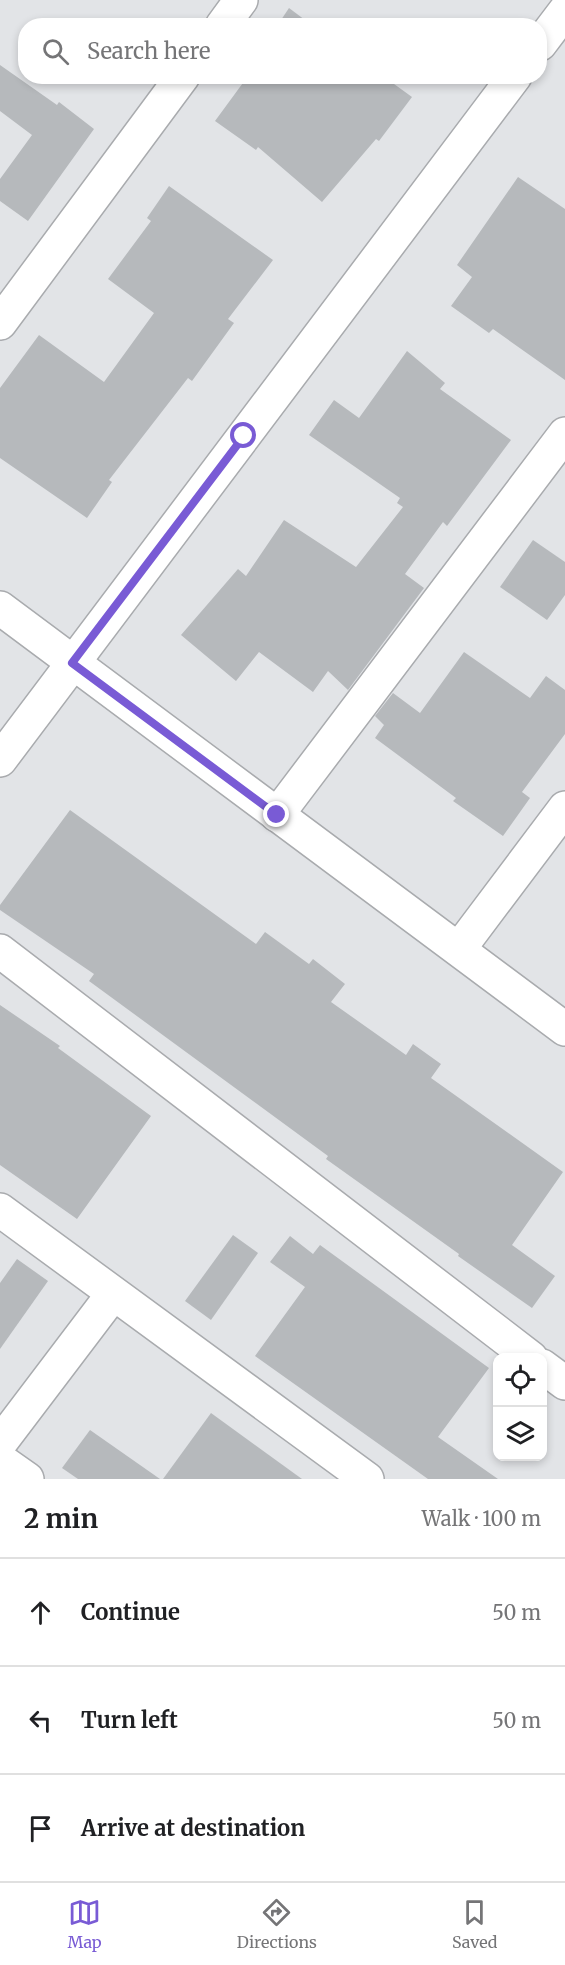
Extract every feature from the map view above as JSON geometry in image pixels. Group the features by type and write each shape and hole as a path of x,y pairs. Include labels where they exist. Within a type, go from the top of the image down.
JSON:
{"street":[{"path":"228,18 241,0"},
{"path":"547,35 565,11"},
{"path":"0,323 177,84"},
{"path":"0,760 509,84"},
{"path":"277,815 565,434"},
{"path":"0,608 565,1029"},
{"path":"459,949 565,808"},
{"path":"0,951 524,1353"},
{"path":"0,1210 367,1479"},
{"path":"0,1443 113,1294"},
{"path":"547,1369 565,1383"},
{"path":"0,1460 27,1479"}],"building":[{"path":"289,8 302,18 282,18"},
{"path":"0,65 18,78 18,84 27,84 57,105 59,102 94,129 28,221 0,201 0,179 32,135 0,111"},
{"path":"242,84 394,84 412,97 379,141 376,139 322,202 258,147 256,150 215,121"},
{"path":"518,177 565,209 565,380 493,329 489,333 451,306 472,277 457,265"},
{"path":"169,186 273,260 228,319 234,323 192,381 188,378 109,480 112,482 87,518 0,458 0,388 39,335 104,382 154,313 108,279 151,221 147,218"},
{"path":"407,351 445,383 440,389 511,440 447,526 443,522 405,574 424,588 348,690 328,671 313,692 259,652 236,681 181,635 238,569 246,576 284,520 356,567 403,507 397,503 400,498 309,435 334,400 359,418"},
{"path":"533,540 565,562 565,595 547,620 500,587"},
{"path":"464,652 530,698 546,676 565,690 565,734 522,792 530,798 503,836 453,801 456,798 375,738 384,725 375,716 393,693 420,713"},
{"path":"70,810 256,944 265,932 309,964 313,959 345,984 331,1002 406,1055 413,1044 441,1064 431,1078 563,1172 512,1245 555,1276 532,1308 326,1159 328,1156 89,981 94,974 0,910 0,905"},
{"path":"0,1005 60,1046 58,1048 151,1116 77,1219 0,1165"},
{"path":"233,1235 258,1253 211,1320 185,1301"},
{"path":"290,1236 313,1254 320,1245 489,1368 438,1437 498,1479 428,1479 255,1356 305,1287 270,1262"},
{"path":"17,1259 48,1281 0,1349 0,1283"},
{"path":"211,1413 302,1479 163,1479"},
{"path":"90,1430 160,1479 78,1479 62,1468"}],"route":[{"path":"244,436 72,663 277,815"}]}
